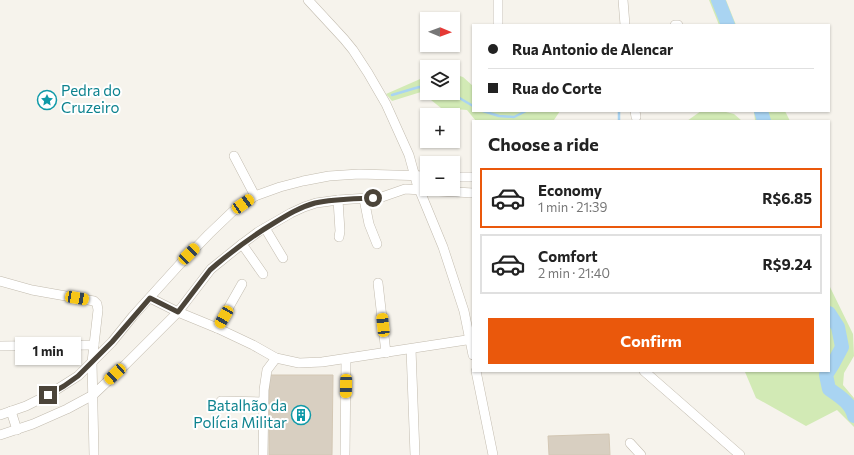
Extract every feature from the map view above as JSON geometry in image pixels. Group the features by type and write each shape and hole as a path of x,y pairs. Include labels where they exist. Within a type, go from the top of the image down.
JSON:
{"street":[{"path":"0,435 33,424 67,409 93,395 178,312 210,270 242,244 291,212 316,203 382,197 405,189 420,190 409,155 386,104 368,73 344,39 308,0"},
{"path":"498,0 498,24"},
{"path":"623,0 625,24"},
{"path":"234,156 255,196"},
{"path":"0,415 26,406 48,395 78,376 112,342 180,264 209,234 232,212 255,196 303,180 329,176 359,174 420,176"},
{"path":"460,177 472,177"},
{"path":"460,192 472,193"},
{"path":"150,298 253,345 276,358 299,362 310,363 346,359 471,340 464,311 453,277 422,196"},
{"path":"364,198 369,224 377,244"},
{"path":"338,200 339,236"},
{"path":"265,228 283,258"},
{"path":"242,244 263,274"},
{"path":"0,281 32,290 94,301 97,304 98,310 92,362 94,455"},
{"path":"378,283 386,353"},
{"path":"217,328 242,284"},
{"path":"0,346 94,345"},
{"path":"411,349 415,455"},
{"path":"263,455 264,390 267,370 276,358"},
{"path":"344,455 346,359"},
{"path":"476,372 493,455"},
{"path":"645,372 740,455"},
{"path":"220,401 263,402"},
{"path":"11,411 17,430"},
{"path":"630,443 641,455"}],"green space":[{"path":"709,0 726,0 736,24 719,24"},
{"path":"460,76 472,85 472,112 559,112 554,120 475,120 467,110 460,109 460,108 441,108 431,100 460,100"},
{"path":"420,79 420,92 392,101 386,94"},
{"path":"700,112 726,112 734,114 741,120 688,120"},
{"path":"754,112 786,112 790,120 755,120"},
{"path":"830,287 853,334 854,356 844,373 843,385 854,398 854,427 837,410 806,426 756,398 745,372 830,372"}],"building":[{"name":"Batalhão da Polícia Militar","path":"269,375 333,375 332,455 269,455"},
{"path":"609,434 610,455 549,455 548,436"}],"waterway":[{"path":"718,0 728,24"},
{"path":"392,95 420,87"},
{"path":"460,98 472,105"},
{"path":"486,112 499,116 514,117 524,112"},
{"path":"619,112 619,120"},
{"path":"761,112 764,120"},
{"path":"830,315 838,327 842,347 830,369"},
{"path":"828,372 826,375 829,389 841,397 850,407 854,416"}],"place":[{"name":"Pedra do Cruzeiro","path":"47,100"},
{"name":"Batalhão da Polícia Militar","path":"301,415"}],"route":[{"path":"48,395 78,376 112,342 150,298 178,312 210,270 258,232 291,212 316,203 373,198"}]}
